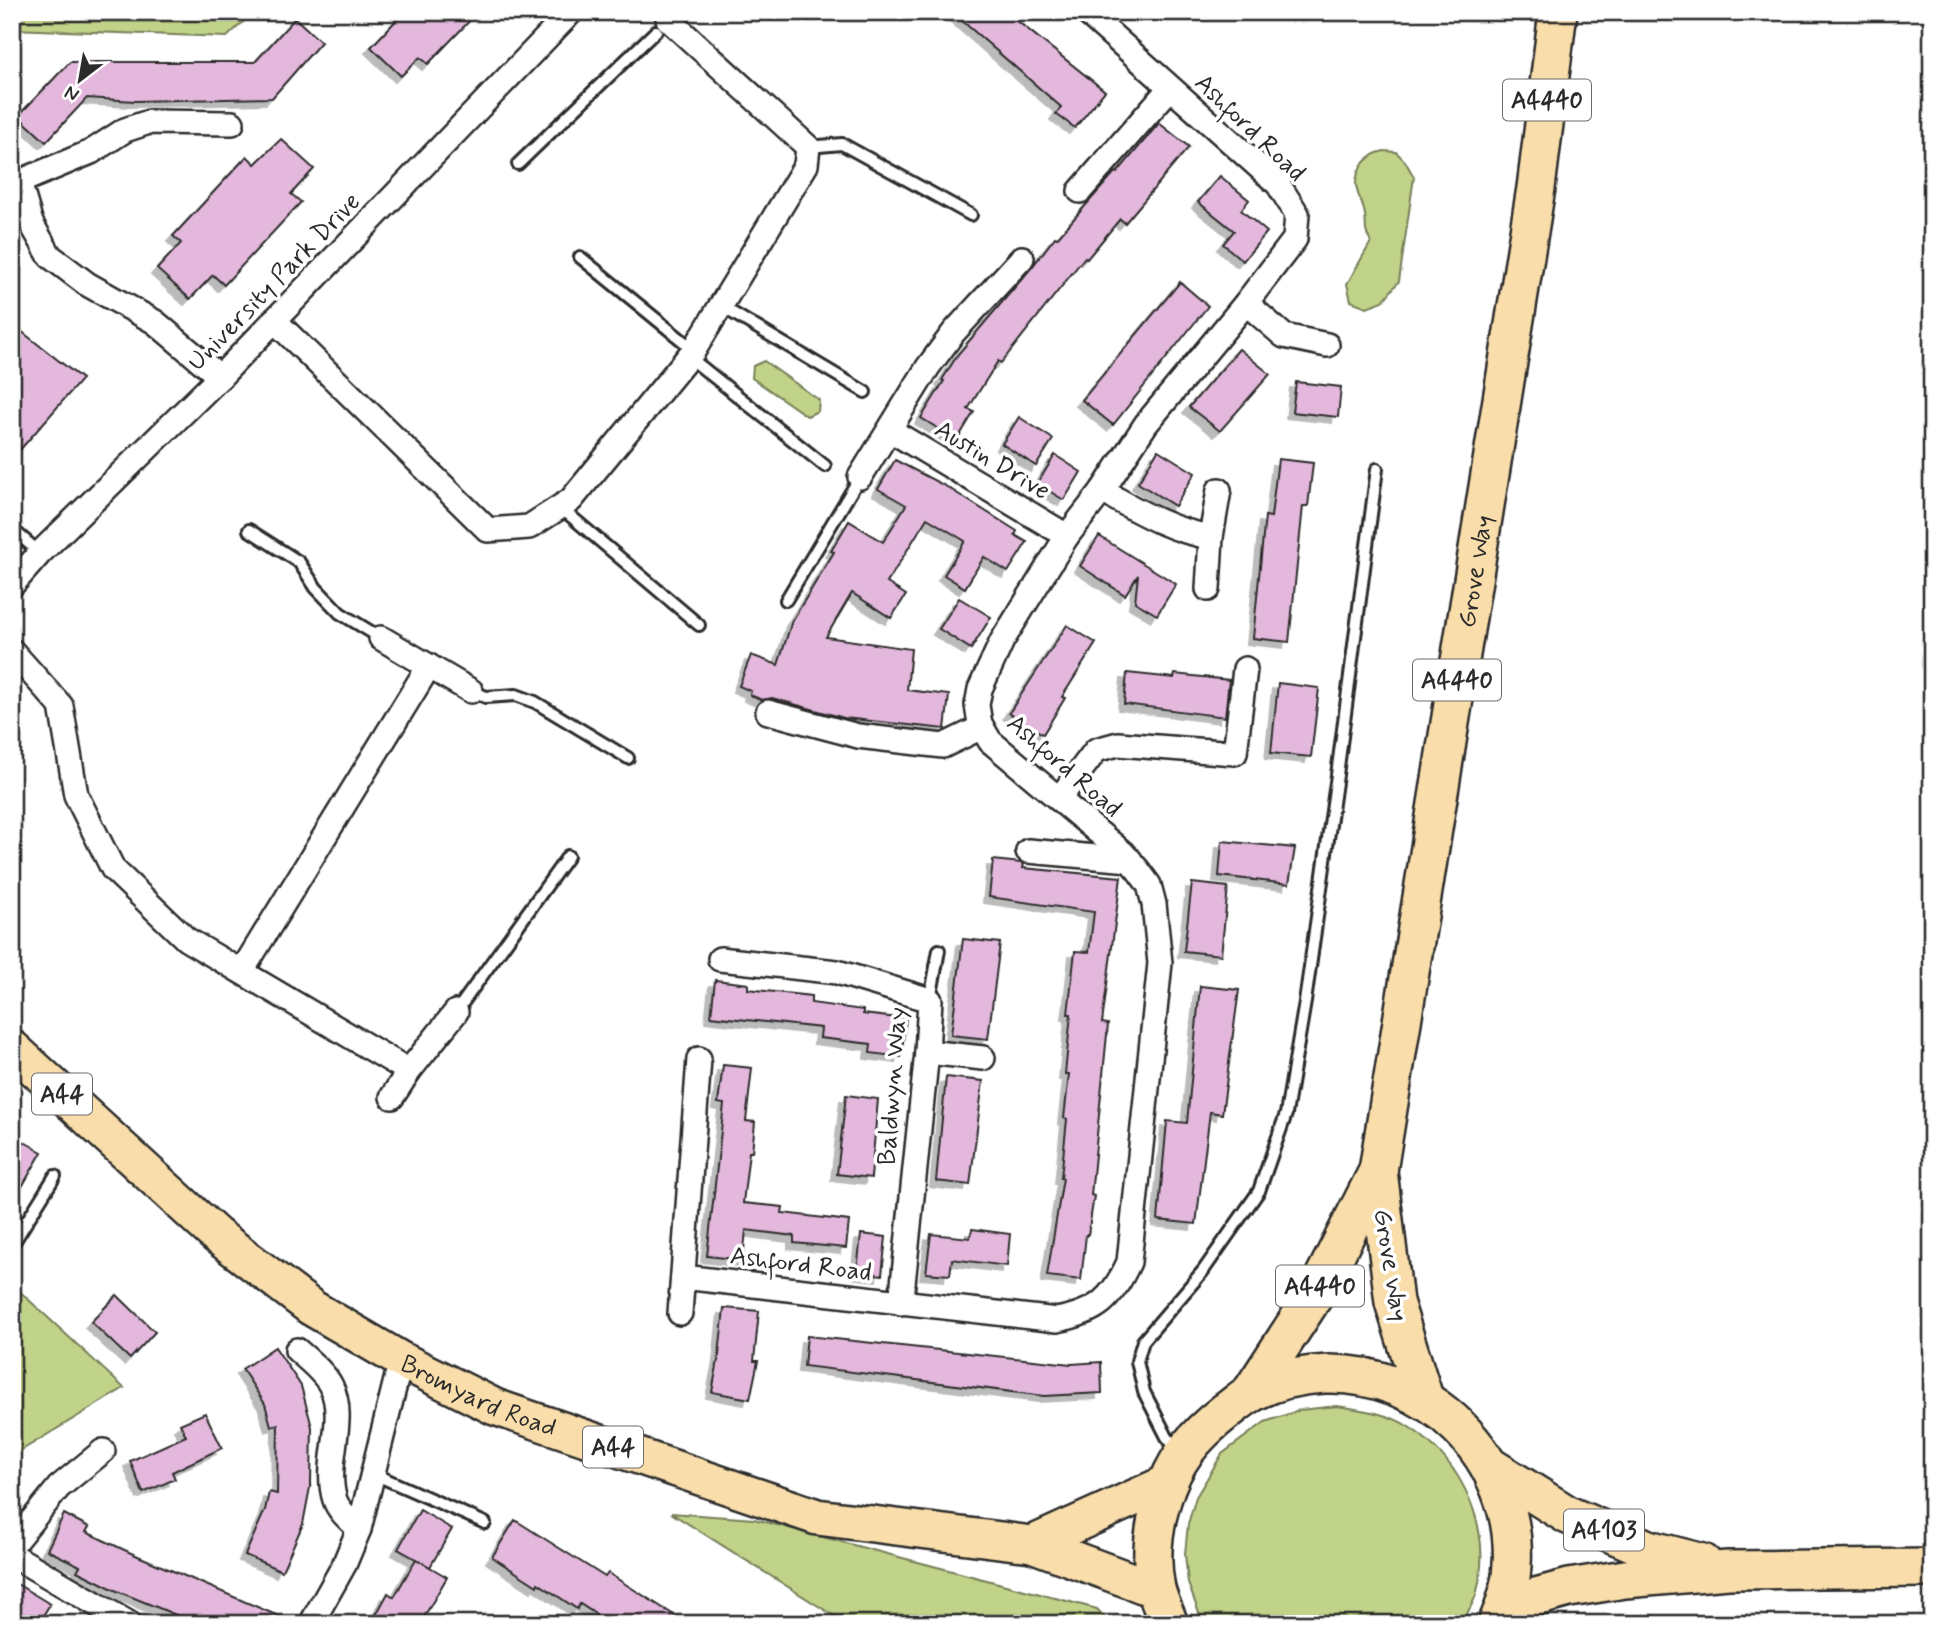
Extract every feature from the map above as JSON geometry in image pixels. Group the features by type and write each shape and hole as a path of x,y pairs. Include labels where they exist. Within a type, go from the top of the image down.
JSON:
{"highway":[{"name":"Grove Way","path":"1424,1398 1394,1302 1378,1171 1536,188 1558,12"},
{"name":"Grove Way","path":"1250,1394 1317,1291 1378,1171"},
{"path":"1169,1624 1156,1590 1153,1554 1156,1517 1175,1469 1201,1431 1250,1394 1293,1378 1338,1374 1383,1381 1424,1398 1462,1429 1491,1467 1508,1511 1513,1558 1502,1614"},
{"name":"A4103","path":"1491,1467 1567,1515 1648,1549 1728,1570"},
{"name":"A4103","path":"1502,1614 1569,1588 1625,1579 1728,1570 1932,1568"}],"main road":[{"name":"Bromyard Road","path":"12,1048 216,1235 312,1308 401,1360 495,1407 817,1517 1032,1544 1156,1590"},
{"name":"Bromyard Road","path":"12,1063 111,1140"},
{"path":"1032,1544 1175,1469"}],"street":[{"name":"University Park Drive","path":"12,585 40,553 220,377 570,12"},
{"name":"Ashford Road","path":"684,1277 1057,1320 1082,1315 1104,1302 1119,1284 1129,1262 1160,962 1157,923 1149,885 1130,860 997,747 982,727 977,705 990,663 1067,536 1102,491 1146,424 1295,239 1297,214 1278,184 1086,12"},
{"path":"274,320 488,530 529,527 571,500 692,354 806,165 808,148 666,21"},
{"path":"1080,191 1170,88"},
{"path":"220,377 155,322 87,284 50,256 31,223 16,179 92,152 125,130 149,122 232,123"},
{"path":"860,477 928,367 954,332 1022,258"},
{"path":"1246,303 1284,337 1327,345"},
{"name":"Austin Drive","path":"890,430 1067,536"},
{"path":"1208,589 1211,537 1219,490"},
{"path":"1102,491 1148,517 1187,533 1211,537"},
{"path":"382,638 471,691"},
{"path":"12,651 61,706 76,795 113,869 186,939 409,1071"},
{"path":"242,971 429,666"},
{"path":"1059,799 1096,750 1118,744 1235,753 1245,670"},
{"path":"768,712 858,736 943,746 982,727"},
{"path":"1028,851 1130,860"},
{"name":"Baldwyn Way","path":"720,959 837,972 930,1000 901,1303"},
{"path":"392,1097 456,1012"},
{"path":"927,1052 983,1058"},
{"path":"680,1313 699,1059"},
{"path":"297,1350 332,1388 337,1423 332,1464 335,1500 359,1530"},
{"path":"311,1624 344,1565 359,1530 401,1360"},
{"path":"12,1545 59,1487 103,1451"},
{"path":"12,1555 130,1624"}],"lane":[{"path":"518,164 666,21"},
{"path":"808,148 842,144 971,215"},
{"path":"580,257 825,466"},
{"path":"721,306 865,392"},
{"path":"1175,1469 1167,1437 1144,1392 1137,1361 1143,1341 1203,1271 1259,1191 1286,1114 1305,1002 1377,469"},
{"path":"786,600 860,477"},
{"path":"560,507 699,625"},
{"path":"12,529 40,553"},
{"path":"248,530 299,562 316,588 340,613 382,638"},
{"path":"471,691 486,697 516,695 535,702 628,758"},
{"path":"456,1012 568,856"},
{"path":"930,1000 939,950"},
{"path":"12,1245 55,1177"},
{"path":"374,1474 485,1522"}],"green space":[{"path":"12,12 254,12 227,37 12,29"},
{"path":"1384,151 1396,152 1414,177 1399,281 1383,301 1367,307 1351,301 1347,284 1371,242 1366,231 1356,182 1365,161"},
{"path":"764,361 819,400 818,411 807,416 752,378 753,366"},
{"path":"16,1288 124,1388 12,1456 12,1291"},
{"path":"1337,1406 1384,1415 1401,1422 1428,1442 1445,1459 1459,1479 1470,1500 1481,1547 1481,1571 1476,1595 1462,1624 1203,1624 1188,1583 1185,1554 1188,1524 1196,1497 1222,1454 1265,1422 1300,1410"},
{"path":"671,1513 754,1519 1097,1609 1111,1624 847,1624"}],"building":[{"path":"404,12 478,12 428,64 420,57 401,76 371,47"},
{"path":"952,12 1006,12 1105,91 1075,128 1056,114 1061,107"},
{"path":"295,18 321,42 272,98 135,101 87,98 46,142 18,116 70,62 255,62"},
{"path":"1159,123 1189,147 1125,223 1120,219 1087,259 1085,257 1001,363 998,361 968,409 974,412 957,440 921,418 958,354 1055,237 1057,238 1115,172 1117,173"},
{"path":"281,139 314,169 291,194 301,202 224,285 213,275 190,299 157,269 181,243 173,236 247,156 255,164"},
{"path":"1220,176 1249,200 1241,210 1267,232 1243,261 1223,244 1234,231 1198,202"},
{"path":"1180,282 1208,306 1113,425 1082,400"},
{"path":"21,331 82,379 12,459 12,342"},
{"path":"1239,349 1270,374 1220,431 1189,407"},
{"path":"1296,382 1341,387 1338,417 1292,412"},
{"path":"1019,417 1053,439 1036,466 1002,444"},
{"path":"1158,450 1195,473 1175,506 1138,483"},
{"path":"1055,455 1081,472 1064,500 1037,484"},
{"path":"1278,459 1313,463 1308,506 1303,506 1289,642 1253,638 1265,516 1271,517"},
{"path":"895,460 947,487 1017,531 1015,535 1027,542 1008,572 984,557 965,588 944,575 965,541 927,518 887,583 906,595 891,618 852,593 826,637 911,649 907,690 949,695 945,729 844,718 772,698 762,700 750,695 751,691 739,686 751,655 778,665 792,621 834,552 831,551 849,521 883,542 906,505 878,489"},
{"path":"1099,536 1176,584 1157,615 1135,602 1138,575 1125,595 1080,566"},
{"path":"959,598 991,617 971,649 939,629"},
{"path":"1067,625 1096,643 1062,697 1065,698 1043,734 1009,713"},
{"path":"1127,673 1174,678 1175,674 1229,680 1225,717 1124,704"},
{"path":"1278,683 1319,688 1311,757 1271,753"},
{"path":"1222,841 1295,848 1289,884 1219,876"},
{"path":"993,860 1021,863 1024,864 1023,868 1121,877 1102,1023 1108,1024 1091,1195 1094,1196 1081,1280 1047,1276 1063,1178 1067,1119 1064,1118 1069,1074 1065,1074 1071,1014 1068,1014 1075,951 1089,952 1094,912 989,897"},
{"path":"1192,883 1228,887 1221,955 1184,951"},
{"path":"963,939 1000,943 988,1039 951,1035"},
{"path":"715,980 748,984 748,989 811,996 811,1003 863,1010 863,1014 906,1019 901,1057 870,1053 871,1044 820,1038 821,1028 711,1016"},
{"path":"1200,986 1239,990 1222,1114 1210,1112 1196,1224 1158,1220 1167,1121 1187,1123"},
{"path":"723,1065 752,1068 746,1121 755,1122 743,1203 783,1207 782,1213 849,1221 846,1248 794,1243 794,1236 746,1230 743,1260 707,1256 724,1104 718,1103"},
{"path":"946,1077 983,1081 970,1185 936,1181"},
{"path":"846,1095 878,1099 871,1178 837,1174"},
{"path":"12,1135 42,1152 12,1204"},
{"path":"972,1229 1010,1234 1007,1266 952,1259 950,1275 926,1273 931,1234 970,1238"},
{"path":"861,1234 886,1237 882,1275 857,1272"},
{"path":"117,1295 155,1332 130,1359 91,1322"},
{"path":"724,1308 759,1311 754,1361 758,1361 750,1399 712,1392"},
{"path":"807,1336 1071,1364 1101,1362 1102,1393 1044,1396 804,1366"},
{"path":"275,1347 301,1386 312,1427 311,1482 303,1524 282,1571 245,1555 265,1510 269,1492 277,1494 278,1424 271,1426 265,1404 242,1369"},
{"path":"205,1413 222,1448 172,1472 175,1479 143,1493 130,1461 186,1436 180,1424"},
{"path":"420,1510 452,1529 430,1567 398,1549"},
{"path":"64,1514 89,1527 86,1532 297,1624 198,1624 117,1591 77,1571 80,1566 47,1550"},
{"path":"515,1520 605,1577 608,1573 688,1624 611,1624 580,1604 577,1609 538,1583 537,1586 492,1557"},
{"path":"416,1559 447,1577 420,1624 371,1624 388,1593 394,1597"},
{"path":"12,1581 50,1604 38,1624 12,1611"}]}
